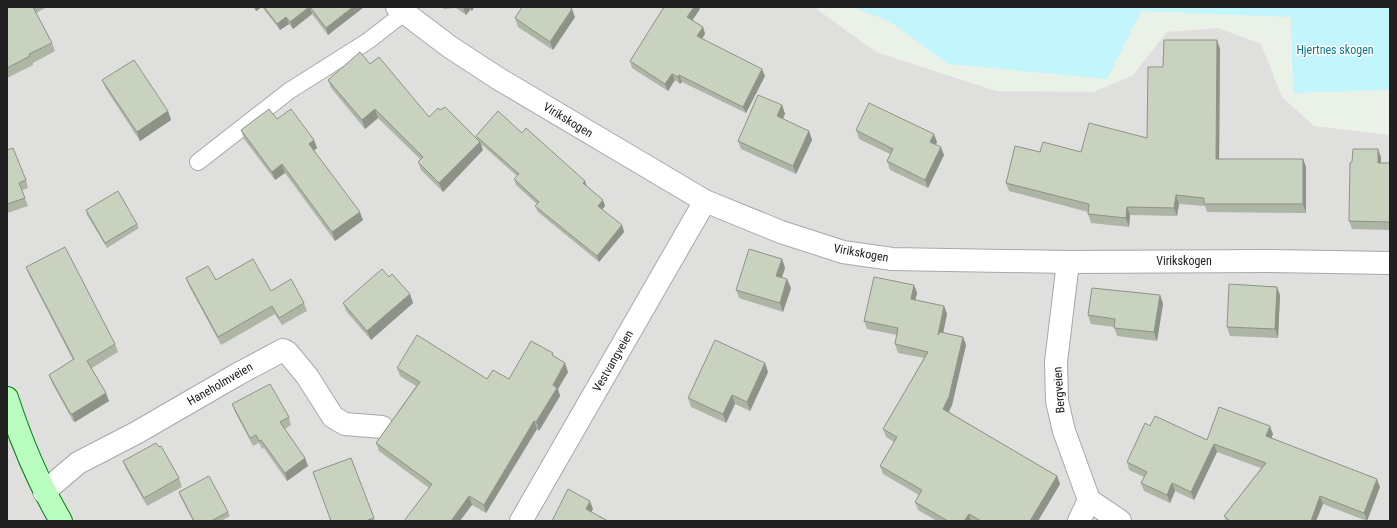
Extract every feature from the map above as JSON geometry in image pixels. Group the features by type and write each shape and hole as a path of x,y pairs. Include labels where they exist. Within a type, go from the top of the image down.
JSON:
{"main road":[{"path":"7,398 31,464 44,492 61,521"}],"street":[{"name":"Virikskogen","path":"400,10 450,47 499,79 705,201 781,232 843,252 892,258 1068,262 1270,261 1390,263"},
{"name":"Vestvangveien","path":"521,521 705,201"},
{"name":"Bergveien","path":"1068,262 1056,362 1057,402 1064,431 1088,500"},
{"name":"Haneholmveien","path":"44,492 78,463 136,433 238,374 283,350 287,352 307,376 333,417 345,424 382,427"},
{"path":"1079,521 1088,500 1120,521"}],"lane":[{"path":"198,162 289,91 368,41 400,10"}],"shaded area":[{"path":"7,7 814,7 876,52 996,91 1094,92 1133,75 1167,32 1218,28 1261,44 1282,97 1314,126 1390,135 1390,521 7,521"}],"green space":[{"name":"Hjertnes skogen","path":"852,7 1390,7 1390,90 1293,93 1291,17 1141,11 1107,79 948,64 889,21"}],"building":[{"path":"7,7 33,7 52,43 29,54 30,56 7,68"},
{"path":"264,7 309,7 290,22 286,17 277,24"},
{"path":"310,7 353,7 326,28"},
{"path":"522,7 569,7 572,9 550,42 515,18"},
{"path":"664,7 694,7 687,17 703,27 697,36 762,69 743,107 679,75 678,77 672,74 665,84 630,61"},
{"path":"1164,40 1217,40 1216,159 1303,159 1303,204 1204,204 1204,198 1176,195 1174,208 1127,207 1126,218 1088,214 1089,204 1006,183 1015,146 1040,152 1043,142 1081,152 1089,123 1147,138 1148,67 1163,67"},
{"path":"360,52 370,64 379,57 429,117 438,108 440,110 445,107 480,142 439,183 418,162 423,157 375,109 362,120 328,80"},
{"path":"134,60 168,111 137,132 102,80"},
{"path":"758,95 782,105 777,116 809,131 793,166 738,141"},
{"path":"869,103 934,134 930,142 941,147 925,180 887,161 893,149 856,130"},
{"path":"269,109 277,119 291,109 314,140 309,144 360,212 332,232 282,164 272,172 241,130"},
{"path":"498,111 522,133 526,128 585,181 583,183 603,200 598,206 622,225 597,256 535,206 539,202 514,179 519,174 476,136"},
{"path":"13,148 26,180 19,183 25,198 7,204 7,150"},
{"path":"1353,149 1378,149 1378,163 1390,163 1390,222 1349,221 1350,163 1352,162"},
{"path":"118,191 137,224 105,243 86,210"},
{"path":"65,247 115,344 87,361 106,393 72,414 70,413 49,375 74,359 26,267"},
{"path":"749,249 782,259 776,276 787,279 780,303 736,290"},
{"path":"253,259 271,291 291,279 304,303 279,318 272,306 218,337 186,278 208,266 216,280"},
{"path":"382,269 389,277 392,274 410,294 367,331 343,303"},
{"path":"874,277 914,285 911,299 944,306 938,335 940,332 963,337 949,397 943,409 1057,476 1030,521 981,521 969,514 964,521 948,521 915,502 922,490 880,466 897,437 883,429 928,352 895,344 898,328 864,321"},
{"path":"1229,284 1277,287 1275,329 1227,327"},
{"path":"1092,288 1160,295 1154,332 1114,328 1115,319 1088,315"},
{"path":"417,335 487,379 493,370 509,379 531,341 553,353 552,355 565,363 553,385 557,388 536,422 534,421 484,505 469,496 451,521 404,521 432,484 376,443 420,382 397,368"},
{"path":"715,340 765,363 747,402 732,395 723,414 688,398"},
{"path":"270,384 289,417 280,422 305,458 285,473 261,440 259,441 256,435 250,438 232,404"},
{"path":"1219,407 1270,426 1266,436 1377,479 1364,513 1320,496 1311,521 1230,521 1224,516 1266,463 1214,444 1191,492 1172,483 1167,495 1141,483 1147,472 1127,462 1145,423 1150,426 1155,416 1207,440"},
{"path":"156,443 159,447 161,446 179,478 144,498 123,461"},
{"path":"351,458 374,518 365,521 331,521 313,472"},
{"path":"209,476 228,512 211,521 194,521 179,492"},
{"path":"568,489 590,501 586,509 608,521 552,521"}]}
